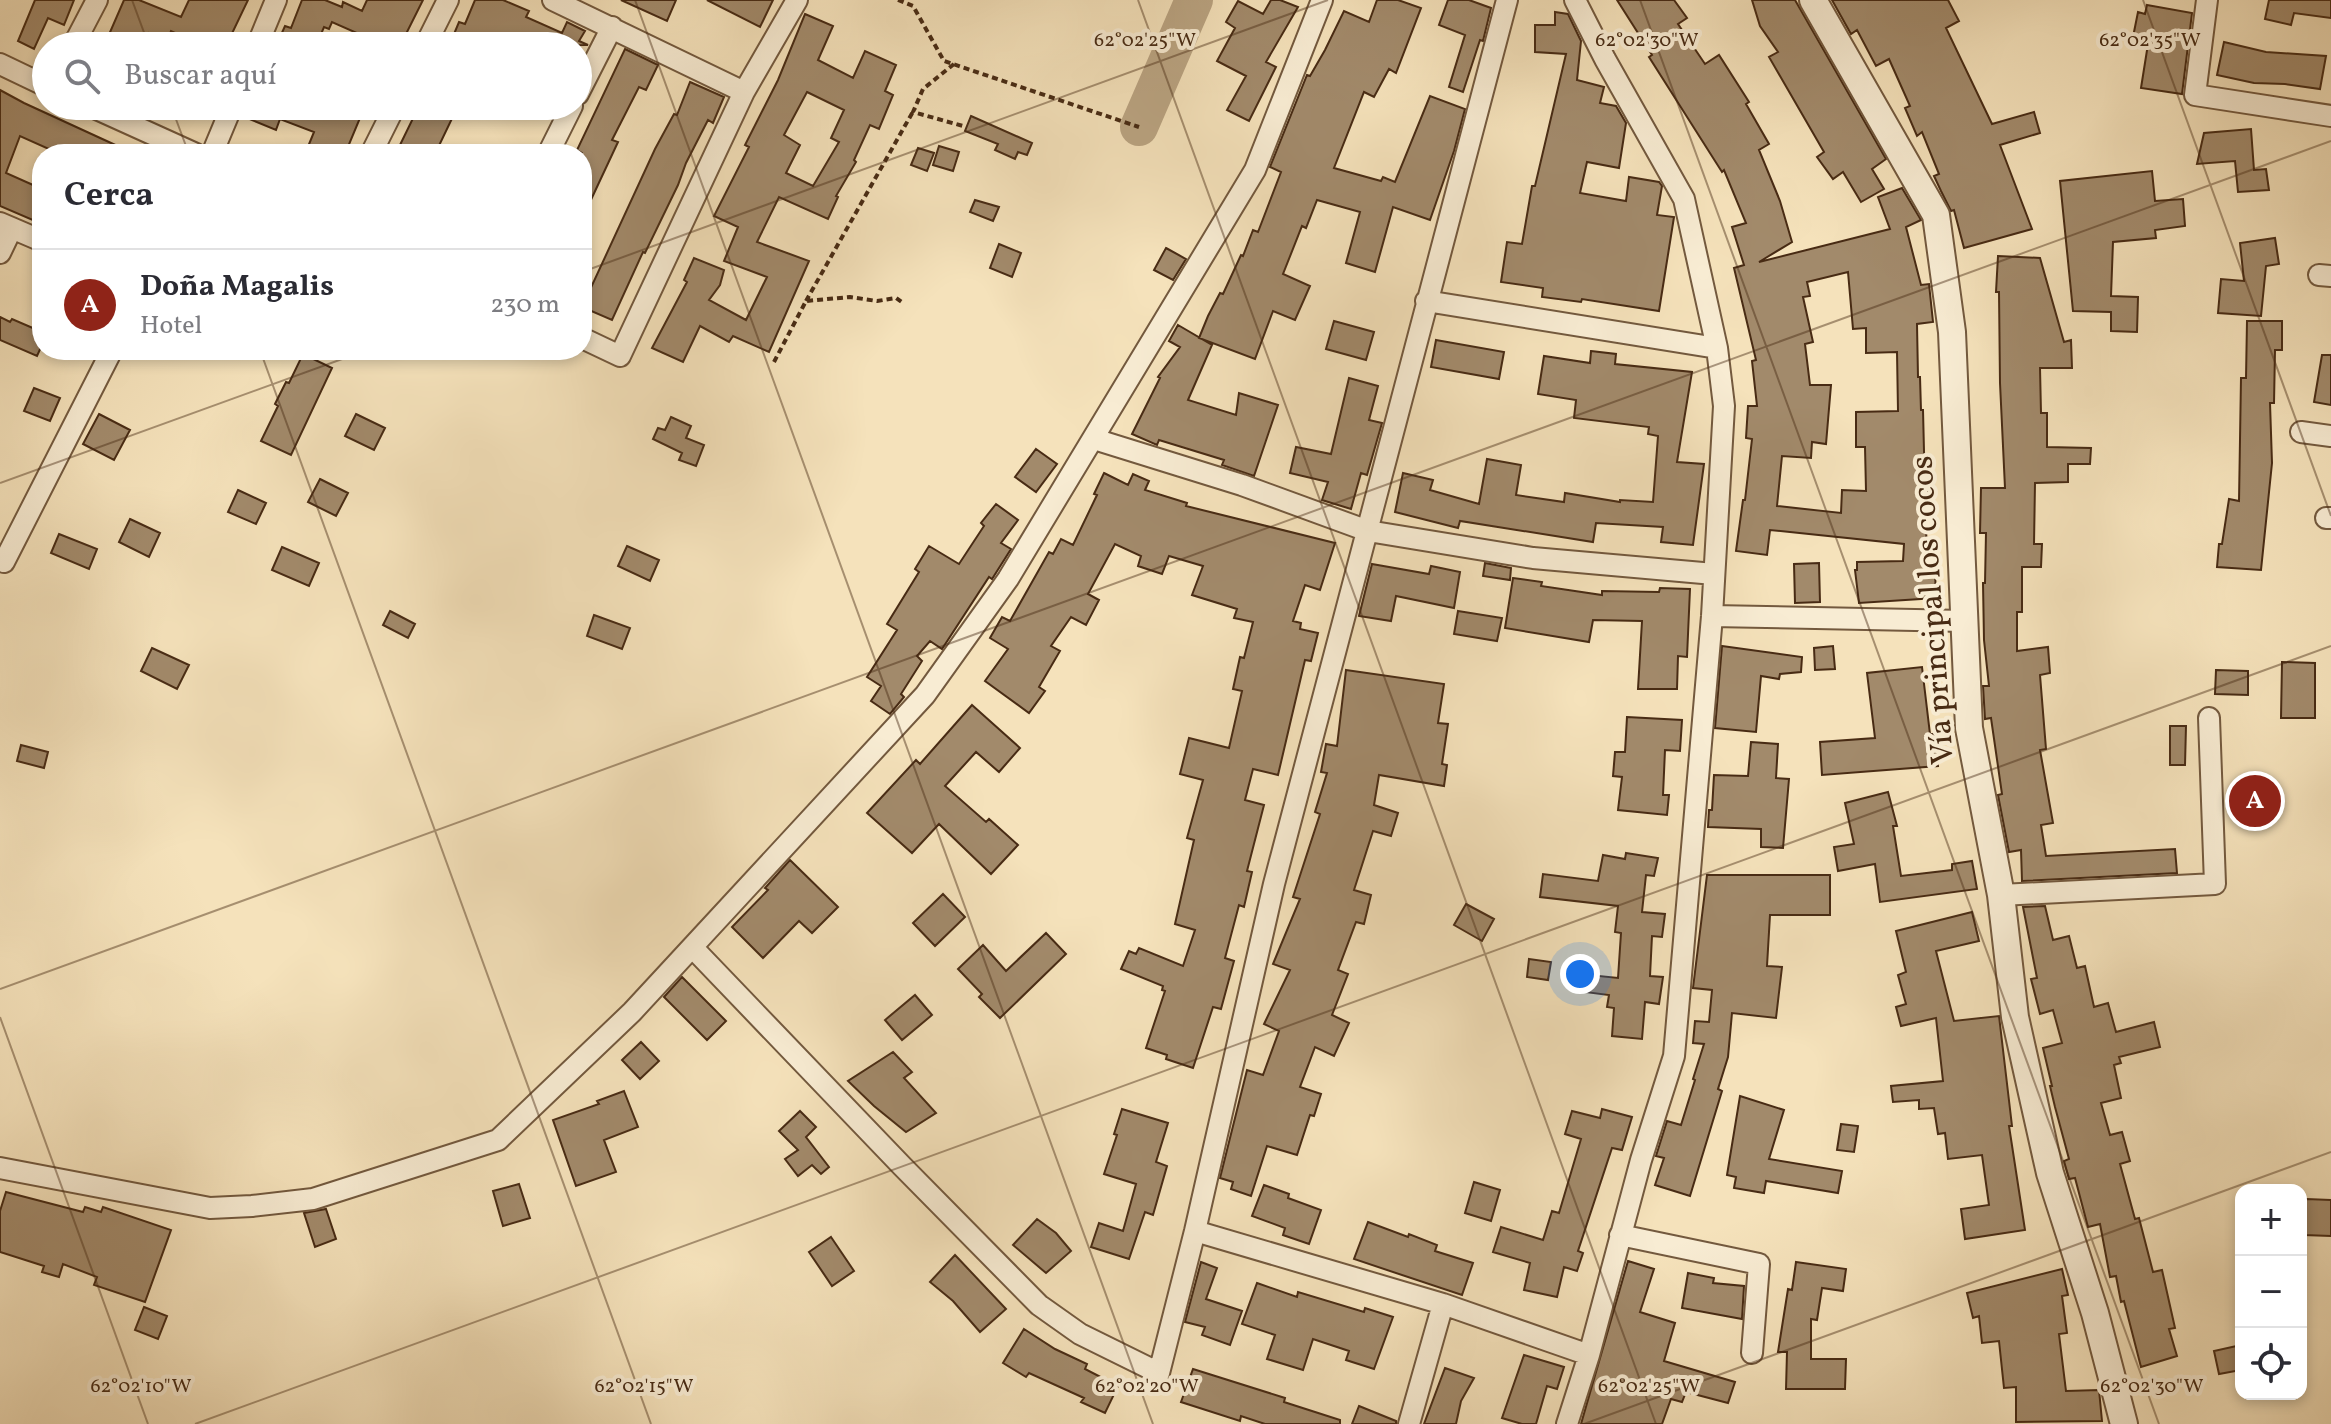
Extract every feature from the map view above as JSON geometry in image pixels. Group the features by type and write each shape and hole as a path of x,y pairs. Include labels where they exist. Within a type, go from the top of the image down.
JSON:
{"street":[{"path":"80,32 97,0"},
{"path":"263,32 276,0"},
{"path":"432,32 448,0"},
{"path":"553,0 744,92"},
{"path":"592,343 620,356 744,92 797,0"},
{"path":"0,1168 210,1208 252,1206 313,1199 498,1140 632,1012 925,695 1008,579 1255,170 1322,0"},
{"path":"693,948 1039,1305 1080,1334 1159,1373 1195,1231 1274,884 1507,0"},
{"path":"1567,1424 1674,1056 1712,616 1724,406 1717,348 1684,199 1575,0"},
{"name":"Vía principal los cocos","path":"1813,0 1936,215 1952,332 1969,728 2001,895 2015,1017 2050,1173 2095,1313 2124,1424"},
{"path":"2207,0 2195,95 2331,116"},
{"path":"592,66 612,27"},
{"path":"0,64 32,79"},
{"path":"121,120 174,144"},
{"path":"216,144 226,120"},
{"path":"376,144 388,120"},
{"path":"553,144 565,120"},
{"path":"0,253 6,226 32,237"},
{"path":"1426,301 1717,348"},
{"path":"4,562 107,360"},
{"path":"2301,432 2331,436"},
{"path":"1094,439 1242,485 1368,531 1533,558 1714,574"},
{"path":"1712,616 1965,621"},
{"path":"2001,895 2215,884 2209,718"},
{"path":"1195,1231 1443,1304 1589,1355"},
{"path":"1620,1235 1759,1264 1752,1353"},
{"path":"1409,1424 1443,1304"}],"path":[{"path":"898,0 913,6 944,61 1139,127"},
{"path":"774,362 923,89 954,64"},
{"path":"915,108 913,112 963,126"},
{"path":"806,301 850,297 877,301 896,298 903,303"}],"building":[{"path":"35,0 74,0 64,25 48,18 42,32 32,32 32,48 18,41"},
{"path":"124,0 139,0 181,17 189,0 248,0 233,32 110,32"},
{"path":"302,0 325,0 342,7 343,2 362,11 367,0 423,0 407,32 355,32 332,22 329,29 324,27 322,32 282,32 285,26 291,28"},
{"path":"475,0 503,0 529,11 526,17 560,32 455,32 459,22 465,24"},
{"path":"621,0 676,0 667,21"},
{"path":"707,0 773,0 760,27"},
{"path":"1271,0 1298,7 1266,62 1276,67 1249,121 1227,110 1246,76 1217,61 1235,28 1226,22 1238,1 1263,14"},
{"path":"1377,0 1398,0 1421,8 1396,73 1389,69 1374,97 1364,92 1334,168 1395,182 1430,96 1465,109 1430,220 1393,207 1375,272 1346,263 1360,212 1317,200 1306,228 1302,226 1283,274 1310,286 1295,320 1273,311 1255,359 1199,338 1220,293 1223,294 1243,256 1253,230 1258,232 1281,172 1270,167 1307,75 1310,76 1344,11 1369,22"},
{"path":"1448,0 1469,0 1491,8 1483,41 1480,40 1463,92 1449,87 1465,35 1439,25"},
{"path":"1617,0 1674,0 1687,18 1678,24 1705,64 1719,55 1749,102 1746,104 1769,144 1759,150 1780,201 1792,242 1759,262 1890,229 1878,197 1902,188 1921,220 1906,227 1921,285 1929,284 1933,322 1917,324 1925,492 1928,492 1926,543 1934,542 1936,598 1859,603 1857,562 1903,561 1904,544 1770,530 1767,555 1736,551 1752,439 1746,438 1748,406 1757,406 1752,361 1756,360 1734,268 1744,265 1732,227 1746,223 1724,170 1722,172 1649,57 1652,55","holes":["1848,272 1853,329 1866,328 1866,353 1897,352 1898,411 1856,412 1856,447 1865,447 1866,491 1842,490 1841,513 1777,506 1782,456 1811,458 1812,442 1826,444 1831,385 1810,385 1805,344 1813,342 1803,297 1810,296 1807,282"]},
{"path":"1752,0 1795,0 1886,159 1872,169 1884,189 1861,202 1843,172 1833,179 1817,157 1824,152 1769,57 1778,52 1760,26"},
{"path":"1832,0 1948,0 1959,21 1946,28 1992,124 2034,112 2040,133 2000,145 2032,229 1964,248 1954,210 1951,211 1934,176 1939,174 1922,132 1917,136 1905,108 1910,106 1889,59 1876,66 1857,30 1851,34"},
{"path":"2269,0 2331,0 2331,18 2294,13 2291,25 2265,19"},
{"path":"2147,5 2192,13 2182,94 2141,88 2148,44 2132,42 2138,12 2145,14"},
{"path":"1555,12 1568,14 1581,41 1577,80 1604,87 1600,103 1616,106 1626,123 1619,168 1587,162 1580,193 1626,201 1629,177 1659,182 1662,186 1657,215 1674,217 1659,311 1582,299 1581,302 1542,297 1543,288 1501,282 1507,242 1522,244 1532,186 1535,186 1566,54 1535,52 1535,25 1555,25"},
{"path":"805,14 833,26 818,60 853,78 865,51 896,65 885,91 893,95 879,129 870,125 828,219 779,197 757,242 809,261 769,352 733,336 729,342 700,326 683,362 652,348 687,282 684,280 694,258 724,270 720,285 709,300 746,320 767,277 724,261 738,227 714,216 778,80","holes":["807,92 844,110 831,138 839,142 813,186 786,173 800,145 784,135"]},
{"path":"567,22 584,32 562,32"},
{"path":"2224,42 2266,52 2326,56 2320,89 2254,83 2217,75"},
{"path":"625,49 658,65 646,90 639,87 612,140 618,142 592,198 592,144 580,144"},
{"path":"690,82 724,97 713,123 708,120 686,163 612,320 592,311 592,285 655,149 674,114 677,115"},
{"path":"0,90 32,107 32,120 61,120 113,144 38,144 20,136 6,173 32,185 32,220 0,206"},
{"path":"971,116 1032,143 1027,155 1018,152 1015,159 995,150 998,144 965,131"},
{"path":"252,120 280,120 276,130"},
{"path":"283,120 359,120 349,144 309,144 314,132"},
{"path":"412,120 451,120 440,144 400,144"},
{"path":"2251,129 2254,170 2266,169 2269,190 2238,192 2235,161 2197,164 2204,133"},
{"path":"939,146 959,152 953,171 933,165"},
{"path":"918,148 934,153 927,171 911,165"},
{"path":"2152,171 2155,201 2183,199 2185,226 2155,230 2156,238 2113,242 2111,296 2138,297 2137,332 2111,331 2111,312 2073,311 2060,181"},
{"path":"975,200 999,207 993,221 970,212"},
{"path":"2275,238 2279,264 2266,266 2261,316 2218,313 2221,279 2244,281 2240,243"},
{"path":"999,244 1021,253 1012,277 990,268"},
{"path":"1166,248 1186,259 1173,280 1154,270"},
{"path":"1998,256 2040,258 2064,342 2071,340 2072,368 2040,368 2041,413 2047,413 2047,447 2091,448 2090,464 2068,464 2068,482 2035,483 2034,544 2042,544 2041,567 2022,567 2022,612 2017,612 2017,651 2048,647 2050,673 2040,675 2046,749 2040,750 2053,823 2041,825 2046,856 2175,849 2177,873 2022,881 2021,850 2009,852 1998,795 2002,794 1991,718 1985,719 1983,686 1989,686 1984,640 1986,533 1980,533 1981,488 2005,488 1999,292 1996,292"},
{"path":"0,317 10,322 12,319 32,328 32,354 0,340"},
{"path":"1334,321 1374,332 1366,360 1326,349"},
{"path":"2247,321 2282,321 2282,350 2275,350 2274,403 2270,403 2272,463 2261,570 2217,567 2229,499 2239,501 2241,378 2246,378"},
{"path":"1178,325 1212,345 1188,400 1236,415 1239,393 1278,405 1254,476 1222,465 1224,460 1159,440 1157,445 1132,434 1158,377 1180,347 1169,341"},
{"path":"1436,340 1504,352 1499,379 1431,367"},
{"path":"1591,351 1616,354 1615,364 1692,372 1677,462 1704,464 1693,545 1661,542 1663,527 1596,523 1593,542 1460,521 1458,528 1395,512 1403,473 1433,480 1430,490 1479,504 1487,459 1521,465 1516,495 1564,502 1565,493 1620,502 1653,502 1658,436 1648,434 1649,427 1574,418 1576,400 1538,394 1544,356 1590,363"},
{"path":"2322,355 2331,355 2331,405 2314,402"},
{"path":"300,360 315,360 332,368 291,455 261,441 278,406 275,404 286,382 289,383"},
{"path":"1349,378 1378,386 1369,420 1382,423 1367,475 1361,473 1351,509 1322,500 1328,482 1290,473 1296,447 1331,454"},
{"path":"34,388 60,398 50,421 24,411"},
{"path":"99,414 130,430 114,460 83,444"},
{"path":"356,414 385,428 374,450 345,436"},
{"path":"671,417 691,426 686,438 704,445 696,466 679,460 682,453 653,439 658,428 665,430"},
{"path":"1036,449 1057,464 1036,492 1015,477"},
{"path":"1104,473 1128,485 1133,474 1149,481 1145,490 1187,503 1186,506 1335,543 1320,590 1305,585 1293,621 1301,623 1300,629 1318,633 1311,661 1305,660 1278,775 1253,769 1245,800 1264,805 1247,871 1252,872 1244,907 1239,905 1225,958 1234,961 1221,1009 1213,1007 1193,1068 1146,1048 1165,991 1162,990 1163,986 1121,969 1129,951 1136,954 1139,948 1183,966 1195,930 1175,924 1194,840 1187,838 1203,780 1180,774 1189,738 1229,748 1242,691 1233,689 1240,657 1244,658 1253,622 1234,618 1237,609 1192,595 1203,566 1169,556 1162,574 1138,566 1141,556 1115,544 1088,594 1099,600 1086,625 1071,617 1051,646 1060,651 1039,687 1045,691 1029,713 985,681 1008,649 990,638 1002,617 1010,621 1049,552 1053,554 1061,539 1073,545"},
{"path":"320,479 348,493 336,516 308,502"},
{"path":"238,490 266,503 256,524 228,512"},
{"path":"996,504 1018,520 1001,543 1011,549 942,649 930,641 917,656 922,661 901,694 904,697 890,714 871,701 881,686 867,677 897,630 887,624 919,572 915,569 929,546 959,564 984,526 981,523"},
{"path":"130,519 160,533 149,557 119,542"},
{"path":"59,534 97,549 89,569 51,553"},
{"path":"627,546 659,560 650,581 618,566"},
{"path":"282,547 319,563 309,586 272,570"},
{"path":"1485,563 1511,568 1510,580 1483,576"},
{"path":"1819,563 1820,602 1795,603 1794,564"},
{"path":"1372,564 1429,574 1431,566 1460,572 1454,608 1396,596 1391,621 1359,616"},
{"path":"1513,578 1542,582 1541,586 1602,595 1602,591 1690,589 1687,657 1678,656 1677,689 1638,689 1642,621 1593,620 1589,642 1505,628"},
{"path":"390,611 415,624 408,638 383,625"},
{"path":"1458,611 1502,618 1497,641 1454,634"},
{"path":"594,615 630,628 622,649 587,636"},
{"path":"1722,646 1802,657 1801,672 1780,674 1779,679 1761,676 1756,732 1715,728"},
{"path":"1833,646 1835,669 1815,670 1814,648"},
{"path":"152,648 189,665 177,689 141,671"},
{"path":"2282,662 2315,663 2315,718 2281,718"},
{"path":"1922,667 1930,734 1935,734 1938,766 1822,775 1820,742 1875,738 1867,673"},
{"path":"1346,670 1444,684 1438,723 1448,724 1442,764 1447,765 1444,786 1379,775 1374,805 1398,813 1391,836 1373,831 1354,890 1371,895 1364,924 1356,922 1338,970 1348,974 1332,1015 1349,1023 1334,1056 1315,1047 1300,1087 1321,1094 1314,1116 1310,1115 1297,1155 1267,1146 1251,1196 1231,1189 1233,1182 1220,1178 1247,1070 1263,1075 1279,1031 1264,1024 1290,970 1273,964 1300,899 1293,897 1320,814 1315,812 1327,773 1321,772 1326,744 1337,746"},
{"path":"2216,670 2248,671 2248,695 2215,694"},
{"path":"972,705 1020,748 999,772 976,752 945,786 1018,845 991,874 939,824 912,853 867,813 916,760 920,764"},
{"path":"1627,717 1682,720 1680,751 1665,750 1663,795 1669,795 1667,815 1618,810 1622,777 1613,776 1615,752 1625,752"},
{"path":"2170,726 2186,726 2185,765 2170,765"},
{"path":"1751,742 1778,744 1776,778 1789,779 1783,848 1761,847 1761,829 1708,827 1714,775 1748,776"},
{"path":"21,745 48,752 44,768 17,761"},
{"path":"1888,792 1897,826 1893,826 1901,876 1952,870 1952,864 1972,861 1977,889 1880,902 1875,864 1838,871 1834,847 1854,844 1845,803"},
{"path":"1626,853 1658,858 1654,876 1646,875 1642,912 1665,914 1662,937 1652,936 1650,976 1663,977 1659,1004 1645,1002 1642,1039 1612,1036 1614,1008 1607,1007 1609,995 1577,991 1580,974 1618,978 1621,933 1615,932 1618,906 1540,897 1543,874 1598,881 1603,855 1625,859"},
{"path":"790,860 838,907 812,933 799,921 763,958 732,927 768,890 765,888"},
{"path":"1707,875 1830,875 1830,915 1770,915 1767,966 1782,967 1776,1018 1732,1013 1728,1057 1718,1089 1722,1091 1690,1196 1655,1185 1664,1158 1656,1156 1667,1121 1681,1125 1695,1080 1704,1044 1693,1043 1695,1021 1709,1022 1712,990 1693,988"},
{"path":"943,894 965,917 935,946 913,923"},
{"path":"1466,904 1494,919 1482,941 1454,925"},
{"path":"2045,906 2053,940 2069,936 2077,968 2085,966 2094,1007 2108,1003 2116,1032 2154,1022 2160,1047 2119,1057 2121,1063 2114,1065 2121,1098 2101,1103 2110,1135 2122,1132 2130,1161 2120,1164 2153,1272 2162,1270 2175,1328 2169,1329 2177,1356 2141,1367 2116,1276 2110,1277 2100,1224 2088,1227 2075,1178 2069,1179 2064,1161 2069,1159 2043,1048 2062,1043 2053,1010 2040,1014 2031,979 2037,978 2023,907"},
{"path":"1972,912 1979,941 1936,951 1954,1021 1999,1016 2012,1126 2009,1126 2025,1230 1965,1239 1961,1209 1989,1205 1982,1155 1948,1159 1945,1133 1938,1134 1934,1108 1919,1109 1919,1100 1893,1102 1891,1086 1943,1081 1936,1018 1901,1026 1896,1007 1906,1004 1898,975 1906,972 1896,931"},
{"path":"1046,933 1066,954 1000,1018 958,969 983,945 1006,971"},
{"path":"1529,959 1551,962 1548,980 1527,977"},
{"path":"682,977 726,1021 707,1040 664,997"},
{"path":"915,995 932,1015 902,1040 885,1020"},
{"path":"641,1042 659,1061 640,1079 622,1060"},
{"path":"893,1052 912,1072 904,1078 936,1113 906,1132 848,1081"},
{"path":"624,1091 638,1127 604,1140 616,1172 576,1186 553,1120 599,1104 597,1101"},
{"path":"1740,1096 1784,1110 1769,1159 1842,1171 1838,1193 1766,1181 1764,1193 1734,1188 1736,1177 1727,1175"},
{"path":"1122,1109 1168,1123 1156,1162 1167,1166 1153,1215 1145,1212 1129,1259 1091,1247 1099,1223 1123,1231 1136,1184 1104,1174"},
{"path":"1602,1109 1632,1117 1622,1150 1612,1148 1578,1251 1583,1253 1577,1271 1564,1267 1557,1297 1524,1290 1530,1263 1493,1252 1501,1227 1543,1240 1552,1211 1559,1213 1581,1139 1565,1134 1572,1111 1600,1118"},
{"path":"800,1111 816,1127 806,1137 829,1167 821,1174 812,1165 798,1176 785,1159 798,1150 779,1131"},
{"path":"1841,1124 1858,1126 1854,1152 1837,1150"},
{"path":"1474,1182 1500,1190 1491,1221 1465,1213"},
{"path":"519,1184 530,1218 503,1226 493,1191"},
{"path":"1264,1185 1321,1210 1309,1244 1283,1235 1285,1228 1252,1216"},
{"path":"6,1192 83,1212 85,1207 101,1212 103,1207 171,1230 145,1302 94,1285 97,1277 63,1264 59,1277 42,1272 44,1266 0,1252 0,1211"},
{"path":"2307,1199 2331,1200 2331,1236 2307,1235"},
{"path":"326,1209 336,1239 315,1247 304,1213"},
{"path":"1037,1219 1056,1233 1071,1251 1046,1273 1013,1245"},
{"path":"1368,1222 1408,1237 1409,1234 1437,1245 1435,1251 1473,1263 1462,1295 1354,1259"},
{"path":"831,1237 854,1271 832,1286 809,1252"},
{"path":"955,1255 1006,1309 980,1332 953,1301 930,1282"},
{"path":"1628,1261 1654,1269 1640,1312 1675,1323 1664,1361 1735,1382 1728,1403 1686,1392 1682,1402 1671,1399 1662,1424 1581,1424"},
{"path":"1201,1262 1217,1268 1206,1299 1242,1311 1230,1345 1202,1335 1205,1327 1185,1322"},
{"path":"1796,1262 1846,1269 1843,1291 1822,1288 1817,1320 1811,1319 1811,1359 1846,1359 1845,1389 1786,1389 1787,1352 1778,1352 1788,1289 1792,1290"},
{"path":"2062,1269 2068,1295 2062,1296 2067,1333 2059,1334 2066,1391 2099,1390 2102,1421 2016,1422 2016,1387 2004,1388 1999,1341 1982,1343 1979,1316 1973,1318 1967,1293"},
{"path":"1688,1273 1714,1278 1713,1283 1744,1286 1742,1319 1682,1308"},
{"path":"1257,1283 1297,1297 1298,1292 1364,1312 1365,1308 1393,1317 1374,1369 1346,1360 1349,1351 1313,1339 1303,1370 1267,1359 1275,1335 1242,1324"},
{"path":"144,1307 167,1316 158,1339 135,1330"},
{"path":"1024,1329 1055,1349 1087,1364 1085,1369 1118,1386 1105,1413 1081,1402 1084,1398 1029,1373 1026,1377 1003,1363"},
{"path":"2235,1346 2235,1371 2219,1374 2214,1351"},
{"path":"1524,1355 1564,1367 1557,1389 1547,1386 1536,1424 1522,1424 1502,1418"},
{"path":"1445,1368 1474,1378 1461,1401 1456,1424 1424,1424"},
{"path":"1193,1369 1285,1398 1284,1402 1340,1420 1340,1424 1265,1424 1241,1416 1240,1421 1181,1402"},
{"path":"1359,1406 1396,1421 1396,1424 1352,1424"}],"waterway":[{"path":"1139,127 1194,0"}],"place":[{"name":"Doña Magalis","path":"2255,801"}]}
